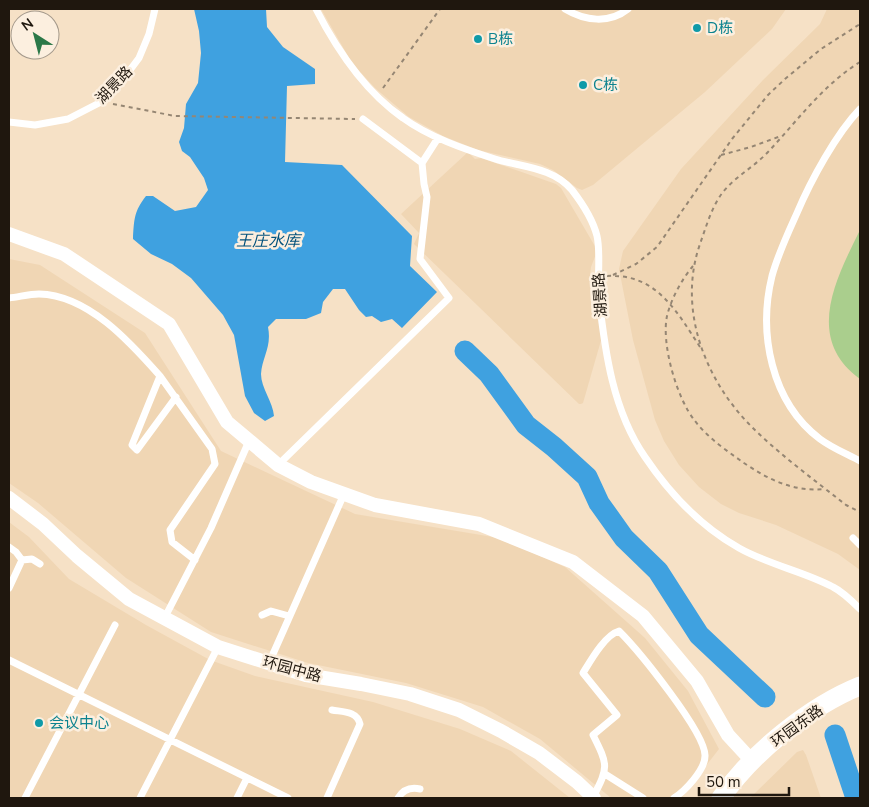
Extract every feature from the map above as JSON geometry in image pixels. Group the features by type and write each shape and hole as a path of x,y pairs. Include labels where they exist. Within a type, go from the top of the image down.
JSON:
{"street":[{"path":"9,234 64,254 168,324 227,422 278,465 311,482 375,505 479,524 573,562 643,616 697,681 728,735 752,761"},
{"name":"环园中路","path":"9,498 43,524 77,556 129,599 218,647 306,675 410,694 459,710 539,753 577,782 594,798"},
{"name":"环园东路","path":"721,798 752,761 772,743 807,716 860,686"}],"lane":[{"name":"湖景路","path":"9,122 35,125 68,119 101,102 121,82 139,58 149,34 156,9"},
{"name":"湖景路","path":"316,9 333,42 356,72 377,96 403,118 438,138 496,159 531,167 553,175 570,188 586,210 597,237 598,276 604,336 612,378 625,423 644,456 669,490 688,511 710,529 740,549 835,587 860,609"},
{"path":"566,9 579,16 594,20 610,18 628,9"},
{"path":"860,109 836,139 804,198 781,250 772,278 767,306 767,338 773,367 790,404 820,439 860,461"},
{"path":"363,119 422,162"},
{"path":"278,465 449,298 420,260 427,198 422,162 438,138"},
{"path":"9,298 37,294 49,295 75,304 108,322 130,342 176,397 212,449 216,464 170,530 172,542 195,560"},
{"path":"160,376 132,445 137,450 176,397"},
{"path":"164,619 195,560 249,441"},
{"path":"269,663 344,494"},
{"path":"853,538 860,545"},
{"path":"9,547 22,560"},
{"path":"22,560 32,559 40,564"},
{"path":"9,588 22,560"},
{"path":"262,615 272,611 289,616"},
{"path":"25,798 115,625"},
{"path":"594,798 605,774 604,756 593,735 617,715 583,673 593,657 613,633 619,631 659,678 703,744 705,757 701,769 689,785 674,798"},
{"path":"140,798 218,647"},
{"path":"9,660 288,798"},
{"path":"326,798 360,724 358,718 353,714 332,710"},
{"path":"605,774 643,798"},
{"path":"237,798 247,778"},
{"path":"398,798 406,790 420,789"}],"path":[{"path":"377,96 440,9"},
{"path":"614,275 636,264 657,247 743,123 779,84 822,49 860,24"},
{"path":"703,352 692,310 691,280 693,266 704,234 722,194 739,176 768,153 822,92 843,73 860,62"},
{"path":"101,102 174,116 363,119"},
{"path":"721,155 752,147 782,136"},
{"path":"693,266 687,273 667,317 668,349 671,366 679,393 690,414 696,423 734,456 770,479 799,489 826,489"},
{"path":"598,276 614,275 625,277 650,286 665,297 703,352 720,386 747,422 846,505 860,512"}],"shaded area":[{"path":"321,9 786,9 772,29 705,92 593,185 582,190 553,170 540,164 478,150 443,136 409,117 375,88 352,63"},
{"path":"827,9 860,9 860,570 838,554 776,525 739,513 721,504 699,487 679,465 664,441 655,420 633,340 619,269 623,251 681,169 763,80 820,24"},
{"path":"468,152 475,159 481,158 556,184 561,188 596,248 590,275 602,337 583,403 581,404 414,244 419,233 401,214"},
{"path":"9,259 40,265 145,333 221,451 355,514 499,538 565,567 645,638 688,691 719,749 681,798 611,798 540,739 483,707 406,683 308,663 211,632 126,578 38,503 9,483"},
{"path":"9,522 29,537 69,579 146,625 210,660 255,676 373,702 460,729 511,751 570,798 9,798"},
{"path":"803,750 821,798 750,798 797,752"}],"green space":[{"path":"860,230 860,379 843,363 833,345 829,327 830,307 835,288"}],"water":[{"name":"王庄水库","path":"194,9 266,9 267,27 283,47 315,69 315,84 287,86 285,162 342,165 412,236 410,266 437,292 402,328 392,319 381,322 372,316 366,317 345,289 333,289 323,302 321,313 306,319 276,319 268,327 269,340 261,374 274,416 265,421 254,413 245,396 234,335 223,315 191,278 172,264 151,254 133,239 135,216 146,196 153,196 175,211 196,207 208,190 204,178 190,157 182,151 179,142 184,128 186,104 198,83 201,53"}],"waterway":[{"path":"465,351 489,374 526,425 587,477 599,503 624,538 658,571 699,635 765,697"},
{"path":"835,735 856,798"}],"place":[{"name":"D栋","path":"697,28"},
{"name":"B栋","path":"478,39"},
{"name":"C栋","path":"583,85"},
{"name":"会议中心","path":"39,723"}]}
